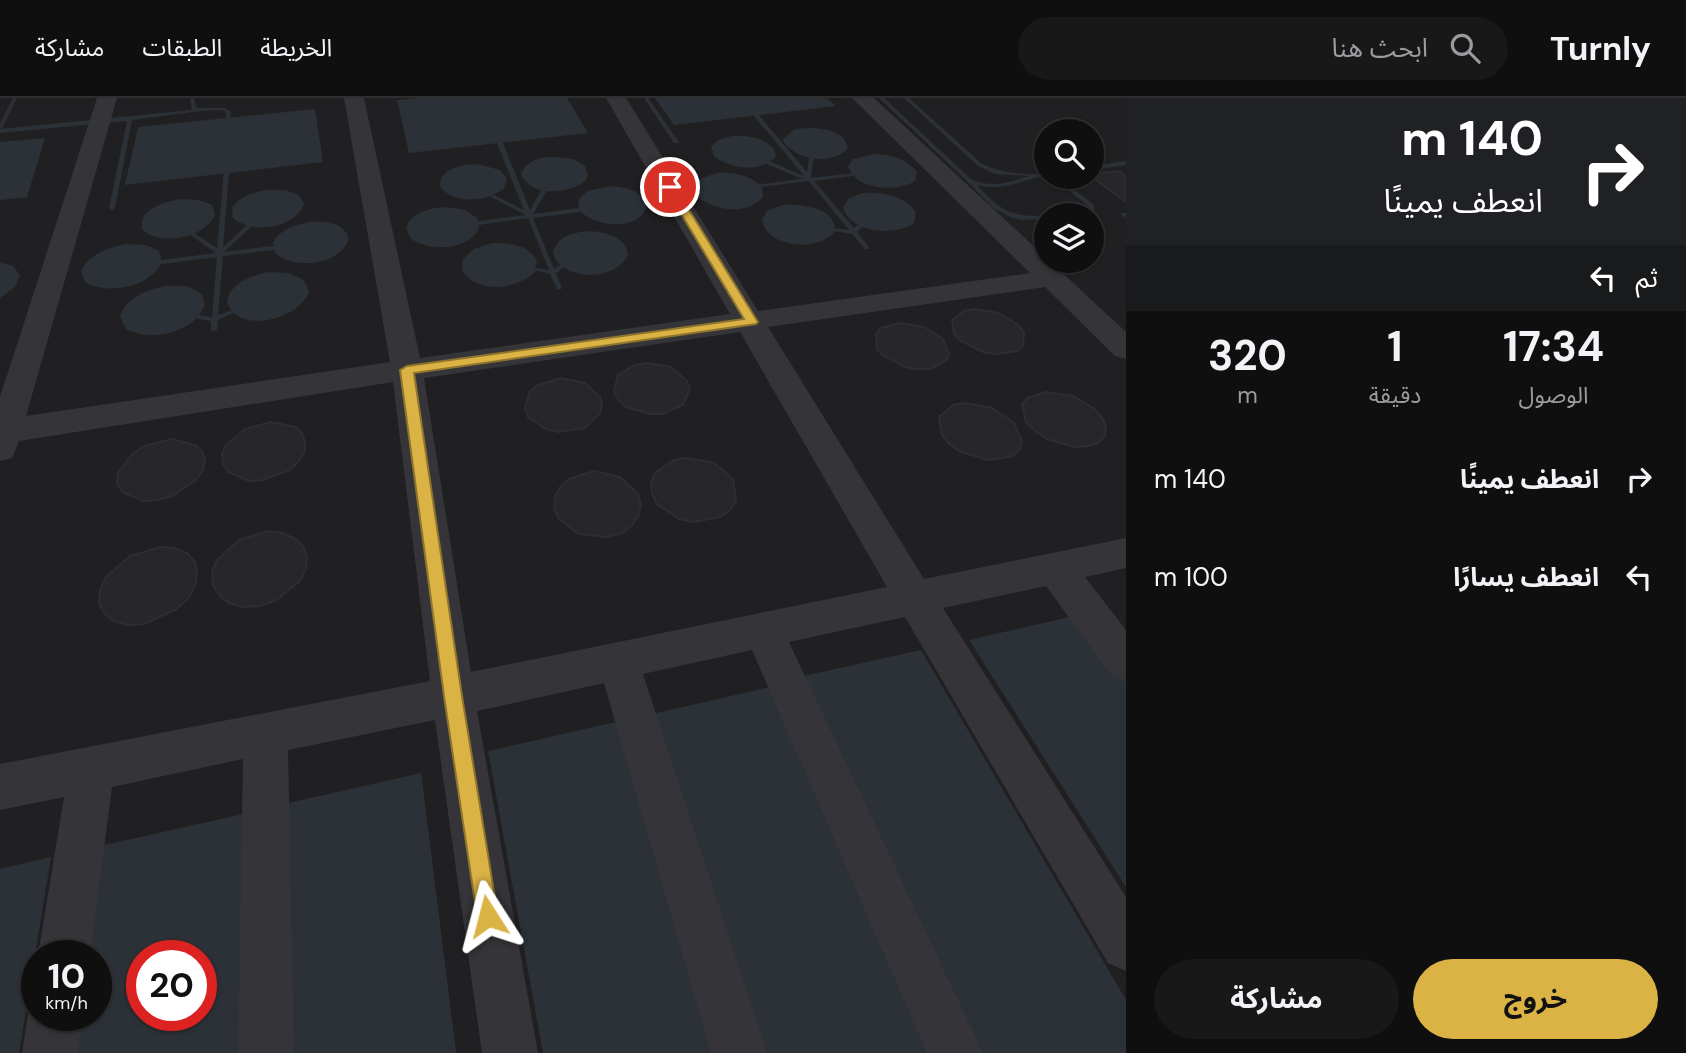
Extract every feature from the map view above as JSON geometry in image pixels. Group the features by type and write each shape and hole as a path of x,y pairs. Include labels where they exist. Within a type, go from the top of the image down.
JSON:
{"lane":[{"path":"107,98 2,438 407,370 1050,278"},
{"path":"354,98 407,370 453,696 510,1053"},
{"path":"616,98 914,597 1126,945"},
{"path":"862,98 1126,349"},
{"path":"0,787 453,696 1126,553"},
{"path":"1055,568 1126,662"},
{"path":"763,629 955,1053"},
{"path":"618,660 740,1053"},
{"path":"266,734 266,1053"},
{"path":"66,940 91,769"},
{"path":"50,1053 53,1031"}],"shaded area":[{"path":"0,98 1126,98 1126,1053 0,1053"},
{"path":"567,98 588,133 409,153 397,100"},
{"path":"655,98 827,98 836,106 674,125"},
{"path":"315,109 323,162 125,185 138,127"},
{"path":"811,128 839,134 848,148 834,157 815,159 797,153 784,143 783,139 795,129"},
{"path":"732,136 760,139 774,149 776,157 754,167 728,164 714,156 711,147 718,140"},
{"path":"45,138 27,197 0,200 0,142"},
{"path":"875,154 893,156 908,163 917,172 915,181 888,188 859,180 848,166 853,159"},
{"path":"540,158 573,159 585,166 588,175 586,180 561,191 542,190 526,182 521,174 527,165"},
{"path":"477,164 500,170 507,179 504,188 481,199 472,200 454,197 440,187 447,172"},
{"path":"717,173 747,177 762,187 763,197 740,209 721,208 704,201 697,196 695,186 702,178"},
{"path":"612,186 638,193 647,207 642,215 635,220 615,224 595,220 579,210 578,200 587,191"},
{"path":"285,190 299,195 304,204 292,219 272,226 250,226 233,218 232,208 239,200 252,193"},
{"path":"863,193 885,194 906,202 916,213 914,223 885,231 863,227 854,222 843,207 849,198"},
{"path":"180,199 199,200 212,205 215,215 202,229 181,237 159,238 142,229 144,216 148,212"},
{"path":"783,205 808,206 824,212 834,223 835,231 828,238 806,245 782,241 765,229 762,219 768,210"},
{"path":"447,207 465,210 477,218 479,229 473,236 465,242 447,247 427,246 410,238 406,227 413,217 429,210"},
{"path":"309,222 327,222 346,232 349,238 337,255 327,260 305,263 293,262 275,253 273,242 280,234"},
{"path":"591,231 609,234 623,243 628,254 622,263 613,270 590,275 567,269 558,263 553,253 558,242 573,234"},
{"path":"492,243 512,244 529,251 537,261 535,272 518,283 497,287 477,283 469,278 462,271 463,259 474,249"},
{"path":"126,244 146,245 159,251 162,262 156,271 139,283 117,288 96,287 86,283 81,272 88,261 106,250"},
{"path":"0,262 13,266 20,275 15,287 0,298"},
{"path":"268,272 289,273 304,280 309,291 304,301 282,316 269,320 243,319 233,312 227,302 229,295 237,285 248,278"},
{"path":"166,286 187,286 202,294 205,305 199,315 191,323 170,333 147,335 126,329 120,317 127,304 145,292"},
{"path":"1078,615 1126,679 1126,887 969,640"},
{"path":"921,650 1126,1000 1126,1053 982,1053 804,676"},
{"path":"775,686 937,1053 762,1053 652,714"},
{"path":"616,722 714,1053 543,1053 488,751"},
{"path":"421,773 456,1053 283,1053 280,805"},
{"path":"243,814 238,1053 63,1053 66,1031 112,1031 112,940 78,940 91,848"},
{"path":"51,857 37,940 21,940 23,1031 19,1053 0,1053 0,869"}],"building":[{"path":"1120,171 1126,176 1126,202 1104,186 1104,173"},
{"path":"974,309 998,313 1018,325 1024,332 1023,346 1017,351 996,354 983,352 961,341 954,334 952,320 964,311"},
{"path":"900,323 924,327 943,339 949,354 946,361 930,369 917,369 905,367 884,356 877,349 876,334 881,328"},
{"path":"647,363 671,367 687,381 690,389 683,405 663,414 650,414 626,407 618,400 614,392 618,375 635,365"},
{"path":"561,378 585,383 600,397 600,414 584,428 559,432 546,429 528,417 525,408 530,391 538,385"},
{"path":"1046,392 1073,396 1096,410 1103,419 1105,436 1098,443 1075,447 1047,439 1035,431 1026,422 1022,405 1027,398"},
{"path":"965,403 992,408 1014,423 1022,441 1020,449 1013,456 989,460 961,452 949,444 942,435 939,417 953,405"},
{"path":"271,422 295,427 302,433 305,451 299,461 290,470 263,480 249,481 228,472 223,464 222,454 226,445 245,429"},
{"path":"172,439 195,445 202,451 205,460 203,470 196,480 172,496 157,500 143,501 122,492 117,483 118,473 132,454 144,446"},
{"path":"687,458 714,463 733,479 736,501 730,510 720,517 693,522 679,519 657,504 651,483 655,473 674,460"},
{"path":"594,471 620,477 638,494 641,505 639,515 622,533 608,537 579,534 559,519 554,508 560,487 569,479"},
{"path":"268,531 294,538 303,546 307,556 306,569 300,581 275,601 259,606 243,607 229,603 219,595 213,585 212,572 217,560 239,540"},
{"path":"161,547 175,548 187,553 195,562 195,586 188,599 175,610 144,624 127,625 114,621 104,613 99,603 100,590 106,577 130,556"}],"waterway":[{"path":"0,128 15,98"},
{"path":"192,98 194,110 225,109 229,112 228,118"},
{"path":"646,98 676,142"},
{"path":"881,98 970,181 981,185 1000,186 1034,177"},
{"path":"906,98 980,165 995,172 1034,175"},
{"path":"130,119 199,111"},
{"path":"756,115 808,178"},
{"path":"0,131 130,119"},
{"path":"112,208 130,119"},
{"path":"500,143 529,215"},
{"path":"808,178 812,157"},
{"path":"769,163 806,179"},
{"path":"1104,166 1126,163"},
{"path":"220,253 226,173"},
{"path":"810,180 852,174"},
{"path":"761,186 808,180"},
{"path":"810,180 853,232"},
{"path":"971,182 995,207 1013,216 1034,218"},
{"path":"1071,189 1088,203"},
{"path":"529,215 544,190"},
{"path":"492,196 529,215"},
{"path":"530,216 579,210"},
{"path":"479,223 530,216"},
{"path":"530,216 553,273"},
{"path":"853,232 861,225"},
{"path":"220,253 249,226"},
{"path":"835,230 853,232"},
{"path":"853,232 867,248"},
{"path":"192,234 220,253"},
{"path":"220,255 273,248"},
{"path":"162,262 220,255"},
{"path":"215,319 220,255"},
{"path":"553,273 562,266"},
{"path":"536,270 553,273"},
{"path":"553,273 559,288"},
{"path":"215,319 232,312"},
{"path":"198,317 215,319"},
{"path":"214,330 215,319"}],"route":[{"path":"488,916 453,696 407,370 752,322 670,187"}]}
